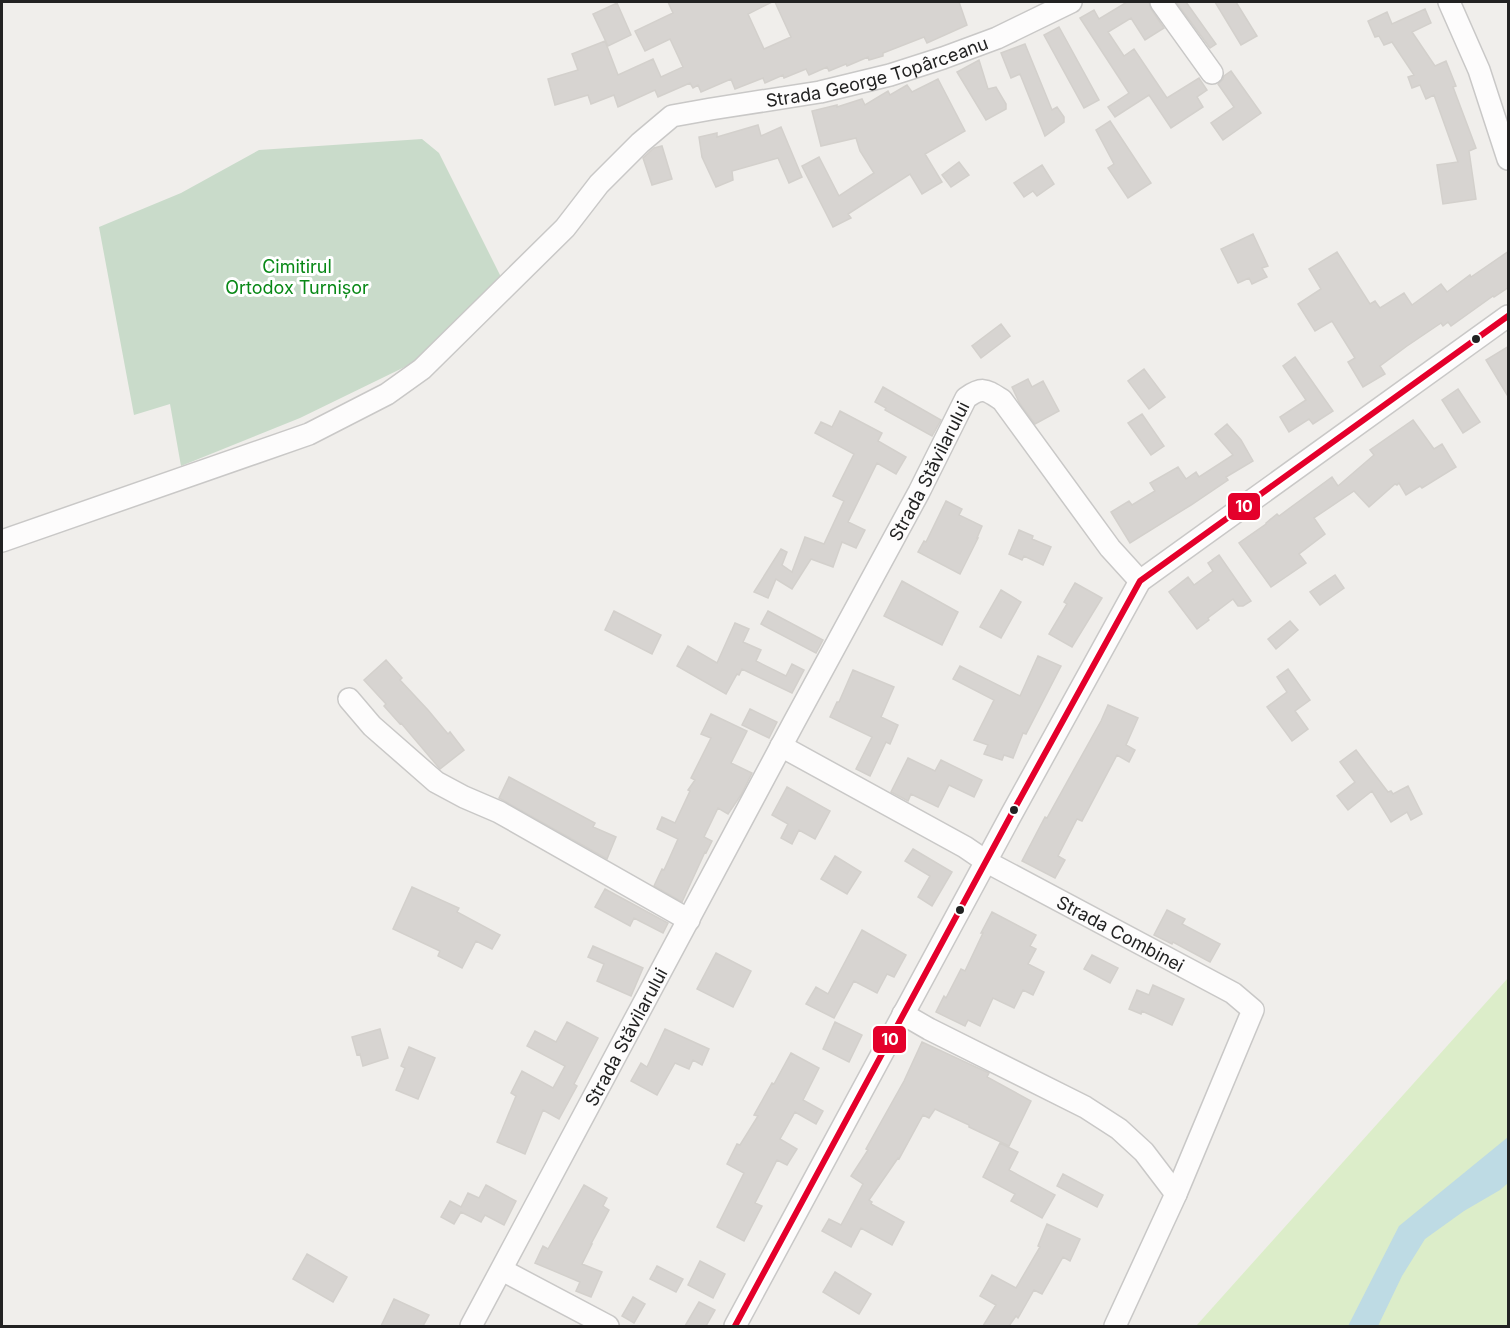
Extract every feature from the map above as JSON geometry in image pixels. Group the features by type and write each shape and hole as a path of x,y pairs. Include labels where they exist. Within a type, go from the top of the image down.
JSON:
{"street":[{"name":"Strada George Topârceanu","path":"2,541 309,434 387,394 422,369 565,228 599,184 672,116 820,92 890,75 997,38 1071,2"},
{"path":"1161,2 1212,73"},
{"path":"1449,2 1479,70 1509,159"},
{"path":"735,1326 1140,581 1509,316"},
{"name":"Strada Stăvilarului","path":"471,1326 919,492 966,398 976,391 988,392 1002,400 1110,548 1140,581"},
{"path":"349,699 372,726 436,782 500,812 689,920"},
{"path":"781,746 965,847 987,862"},
{"name":"Strada Combinei","path":"987,862 1233,993 1253,1010 1176,1194"},
{"path":"903,1014 1085,1107 1119,1129 1144,1152 1176,1194 1115,1326"},
{"path":"502,1270 608,1326"}],"green space":[{"name":"Cimitirul Ortodox Turnișor","path":"422,139 439,153 503,281 417,361 300,418 181,466 170,404 134,415 99,227 181,193 259,150"},
{"path":"1508,978 1508,1326 1196,1326"}],"water":[{"path":"1508,1137 1508,1183 1425,1239 1402,1276 1378,1326 1348,1326 1399,1226"}],"building":[{"path":"668,2 772,2 748,14 764,49 791,37 775,2 959,2 967,25 927,43 924,37 883,53 883,56 869,60 868,57 829,71 827,67 809,75 806,69 765,83 763,78 735,89 731,79 701,92 698,85 693,88 690,83 658,97 655,90 618,107 614,95 591,104 588,95 555,105 548,79 578,70 572,54 605,41 618,75 653,59 661,77 683,67 670,39 645,51 635,31 673,13"},
{"path":"1127,2 1149,2 1164,28 1145,40 1131,18 1108,32 1124,56 1134,49 1167,98 1199,78 1207,90 1197,97 1203,107 1171,128 1149,95 1115,117 1108,107 1129,93 1080,18 1094,10 1099,19"},
{"path":"1176,2 1186,2 1216,44 1210,48"},
{"path":"1215,2 1236,2 1257,36 1241,45"},
{"path":"617,3 631,35 608,46 593,14"},
{"path":"1425,9 1431,23 1412,32 1435,66 1446,61 1456,86 1453,87 1476,148 1469,151 1476,199 1443,204 1437,165 1458,162 1434,95 1426,99 1420,85 1412,88 1408,77 1414,75 1392,42 1384,45 1379,36 1375,37 1368,21 1387,12 1392,24"},
{"path":"1059,27 1099,100 1084,108 1044,35"},
{"path":"1025,44 1052,110 1057,107 1064,117 1064,122 1045,136 1020,74 1011,78 1001,53"},
{"path":"979,60 988,89 996,87 1006,104 1006,109 986,120 957,72"},
{"path":"1231,71 1261,113 1223,140 1211,123 1234,107 1218,84"},
{"path":"938,79 965,131 925,154 942,182 922,194 910,174 848,214 851,218 833,227 802,166 819,157 839,196 874,173 860,151 856,138 821,146 812,111 837,105 837,107 862,99 865,105 888,91 890,95 907,85 912,92"},
{"path":"1110,121 1151,183 1128,198 1108,168 1114,164 1096,130"},
{"path":"758,125 761,136 781,127 802,177 789,183 778,158 732,171 733,180 716,187 702,157 699,137 717,133 717,137"},
{"path":"662,146 672,179 652,185 643,158 654,148"},
{"path":"959,162 969,175 951,187 942,175"},
{"path":"1042,165 1054,184 1037,196 1033,191 1024,197 1014,183"},
{"path":"1253,234 1268,266 1262,268 1267,277 1252,284 1249,278 1238,283 1221,249"},
{"path":"1509,251 1509,287 1451,326 1448,322 1443,326 1441,323 1407,346 1380,366 1385,374 1363,387 1348,362 1355,358 1332,321 1315,331 1298,304 1321,289 1309,269 1337,252 1370,304 1375,301 1380,308 1404,293 1412,305 1441,284 1447,292"},
{"path":"1001,324 1010,336 981,358 972,346"},
{"path":"1509,346 1509,398 1486,360"},
{"path":"1295,357 1333,411 1313,424 1309,419 1289,432 1280,417 1306,400 1283,366"},
{"path":"1144,369 1165,397 1149,409 1128,381"},
{"path":"1028,379 1032,387 1043,381 1059,411 1035,424 1020,404 1012,387"},
{"path":"883,387 941,420 932,436 875,402"},
{"path":"1458,389 1480,422 1463,433 1442,400"},
{"path":"840,411 882,433 878,441 906,457 896,474 877,463 848,522 865,530 856,548 842,542 833,567 811,559 792,589 776,579 768,598 754,592 781,549 787,552 782,565 792,572 805,537 824,544 844,501 833,496 854,454 815,433 821,422 832,427"},
{"path":"1142,414 1164,446 1151,455 1128,423"},
{"path":"1413,420 1434,449 1442,444 1456,467 1406,495 1399,483 1395,484 1369,507 1354,491 1314,518 1325,534 1299,554 1306,563 1271,587 1239,543 1332,477 1338,486 1374,455 1370,450"},
{"path":"1227,424 1241,440 1253,461 1226,477 1228,480 1191,505 1130,543 1111,512 1129,501 1132,505 1155,491 1150,483 1178,467 1186,479 1196,472 1199,477 1233,455 1215,434"},
{"path":"946,501 962,509 959,515 982,526 960,574 918,552 924,541 926,542"},
{"path":"1019,530 1033,536 1032,539 1051,547 1043,565 1024,556 1022,560 1009,554"},
{"path":"1219,555 1251,601 1238,606 1233,599 1197,629 1169,592 1188,577 1194,585 1213,571 1208,563"},
{"path":"1335,575 1344,588 1320,605 1310,592"},
{"path":"902,581 958,612 942,645 884,616"},
{"path":"1075,583 1102,598 1072,647 1049,634 1067,604 1064,602"},
{"path":"1001,590 1021,602 1001,638 980,627"},
{"path":"614,611 661,635 652,654 605,630"},
{"path":"768,611 823,640 816,653 761,624"},
{"path":"1290,621 1298,630 1276,649 1268,639"},
{"path":"735,623 749,629 743,642 761,650 756,661 786,676 792,664 804,670 792,693 742,669 726,694 677,666 688,646 717,663"},
{"path":"1038,656 1061,666 1026,734 1023,733 1013,758 1004,755 1002,760 984,754 988,745 974,740 994,700 953,679 960,666 1020,696"},
{"path":"386,660 402,678 400,680 448,734 450,732 464,750 440,769 364,680"},
{"path":"1288,669 1310,700 1295,711 1308,729 1292,741 1267,707 1287,692 1277,677"},
{"path":"853,670 894,687 881,717 898,725 890,744 886,742 870,776 856,769 872,737 830,717"},
{"path":"1108,705 1138,718 1126,745 1135,750 1129,762 1117,755 1082,821 1077,819 1058,856 1065,860 1055,878 1022,861"},
{"path":"750,709 777,722 769,738 742,725"},
{"path":"711,714 747,731 731,763 752,773 728,814 718,808 704,837 712,841 682,902 654,886 678,839 657,829 662,817 675,823 690,791 688,790 695,780 691,778 711,738 701,734"},
{"path":"1356,750 1388,792 1391,791 1393,794 1408,786 1422,814 1411,820 1407,812 1391,822 1372,791 1348,810 1337,796 1355,782 1340,762"},
{"path":"908,758 935,771 941,760 982,780 974,797 949,785 938,807 911,794 908,801 891,792"},
{"path":"509,777 595,823 593,827 616,837 607,859 499,798"},
{"path":"787,787 830,811 815,839 799,830 792,844 781,838 788,824 772,815"},
{"path":"913,849 952,872 932,906 918,897 930,876 905,861"},
{"path":"835,856 861,872 847,894 821,879"},
{"path":"412,887 459,908 457,912 500,935 492,949 476,941 462,968 438,956 440,951 393,929"},
{"path":"605,889 668,923 663,933 634,918 630,926 595,907"},
{"path":"1167,910 1185,919 1182,924 1220,944 1210,962 1173,942 1172,944 1154,935"},
{"path":"992,912 1036,935 1030,946 1036,949 1028,964 1044,972 1033,995 1023,990 1014,1008 993,998 980,1026 968,1020 965,1026 936,1012 961,969 965,971"},
{"path":"862,930 906,955 894,977 887,974 877,993 854,981 834,1018 806,1004 816,987 828,994"},
{"path":"593,946 643,968 631,996 597,981 604,964 588,957"},
{"path":"716,953 751,971 733,1007 697,989"},
{"path":"1092,955 1118,968 1110,983 1084,969"},
{"path":"1153,985 1184,999 1172,1025 1142,1011 1141,1014 1129,1009 1137,990 1149,995"},
{"path":"567,1022 598,1038 574,1084 577,1086 559,1119 543,1110 525,1154 497,1142 516,1096 511,1093 522,1071 553,1088 565,1066 527,1046 535,1031 556,1042"},
{"path":"835,1022 862,1035 849,1062 823,1049"},
{"path":"380,1029 388,1058 363,1066 352,1037"},
{"path":"665,1029 709,1049 702,1065 693,1060 689,1069 675,1063 657,1095 631,1081 641,1063 647,1067"},
{"path":"922,1042 989,1073 987,1077 1031,1101 1009,1146 935,1109 929,1118 923,1115 899,1159 869,1200 871,1204 904,1222 892,1245 861,1228 851,1247 822,1231 829,1219 841,1225 863,1184 851,1176 868,1150 866,1149 904,1081"},
{"path":"409,1047 435,1058 418,1099 396,1090 405,1068 401,1066"},
{"path":"791,1053 819,1068 803,1100 823,1111 816,1124 795,1112 780,1139 797,1149 787,1165 777,1160 755,1203 762,1206 744,1241 717,1227 744,1173 727,1164 737,1144 740,1145 758,1116 754,1115"},
{"path":"1000,1143 1018,1152 1009,1170 1055,1195 1042,1218 1011,1201 1015,1194 983,1177"},
{"path":"1063,1174 1103,1195 1097,1207 1057,1186"},
{"path":"486,1185 516,1201 504,1225 485,1215 481,1222 461,1212 454,1224 441,1217 450,1201 461,1207 468,1193 479,1198"},
{"path":"584,1185 607,1198 603,1206 609,1210 582,1264 602,1272 591,1297 576,1291 580,1282 535,1263 543,1246 548,1249"},
{"path":"1047,1224 1080,1239 1070,1261 1063,1257 1042,1294 1034,1290 1018,1318 1016,1316 1009,1326 983,1326 996,1305 980,1296 992,1275 1016,1288 1040,1247 1038,1246"},
{"path":"307,1254 347,1277 333,1302 293,1279"},
{"path":"700,1261 725,1274 713,1298 688,1285"},
{"path":"657,1266 683,1279 676,1292 650,1279"},
{"path":"835,1272 871,1294 859,1314 823,1292"},
{"path":"633,1297 645,1304 634,1323 622,1316"},
{"path":"394,1299 429,1315 423,1326 381,1326"},
{"path":"699,1302 715,1310 706,1326 685,1326"}],"transit line":[{"name":"10","path":"735,1326 1140,581 1508,316"}]}
